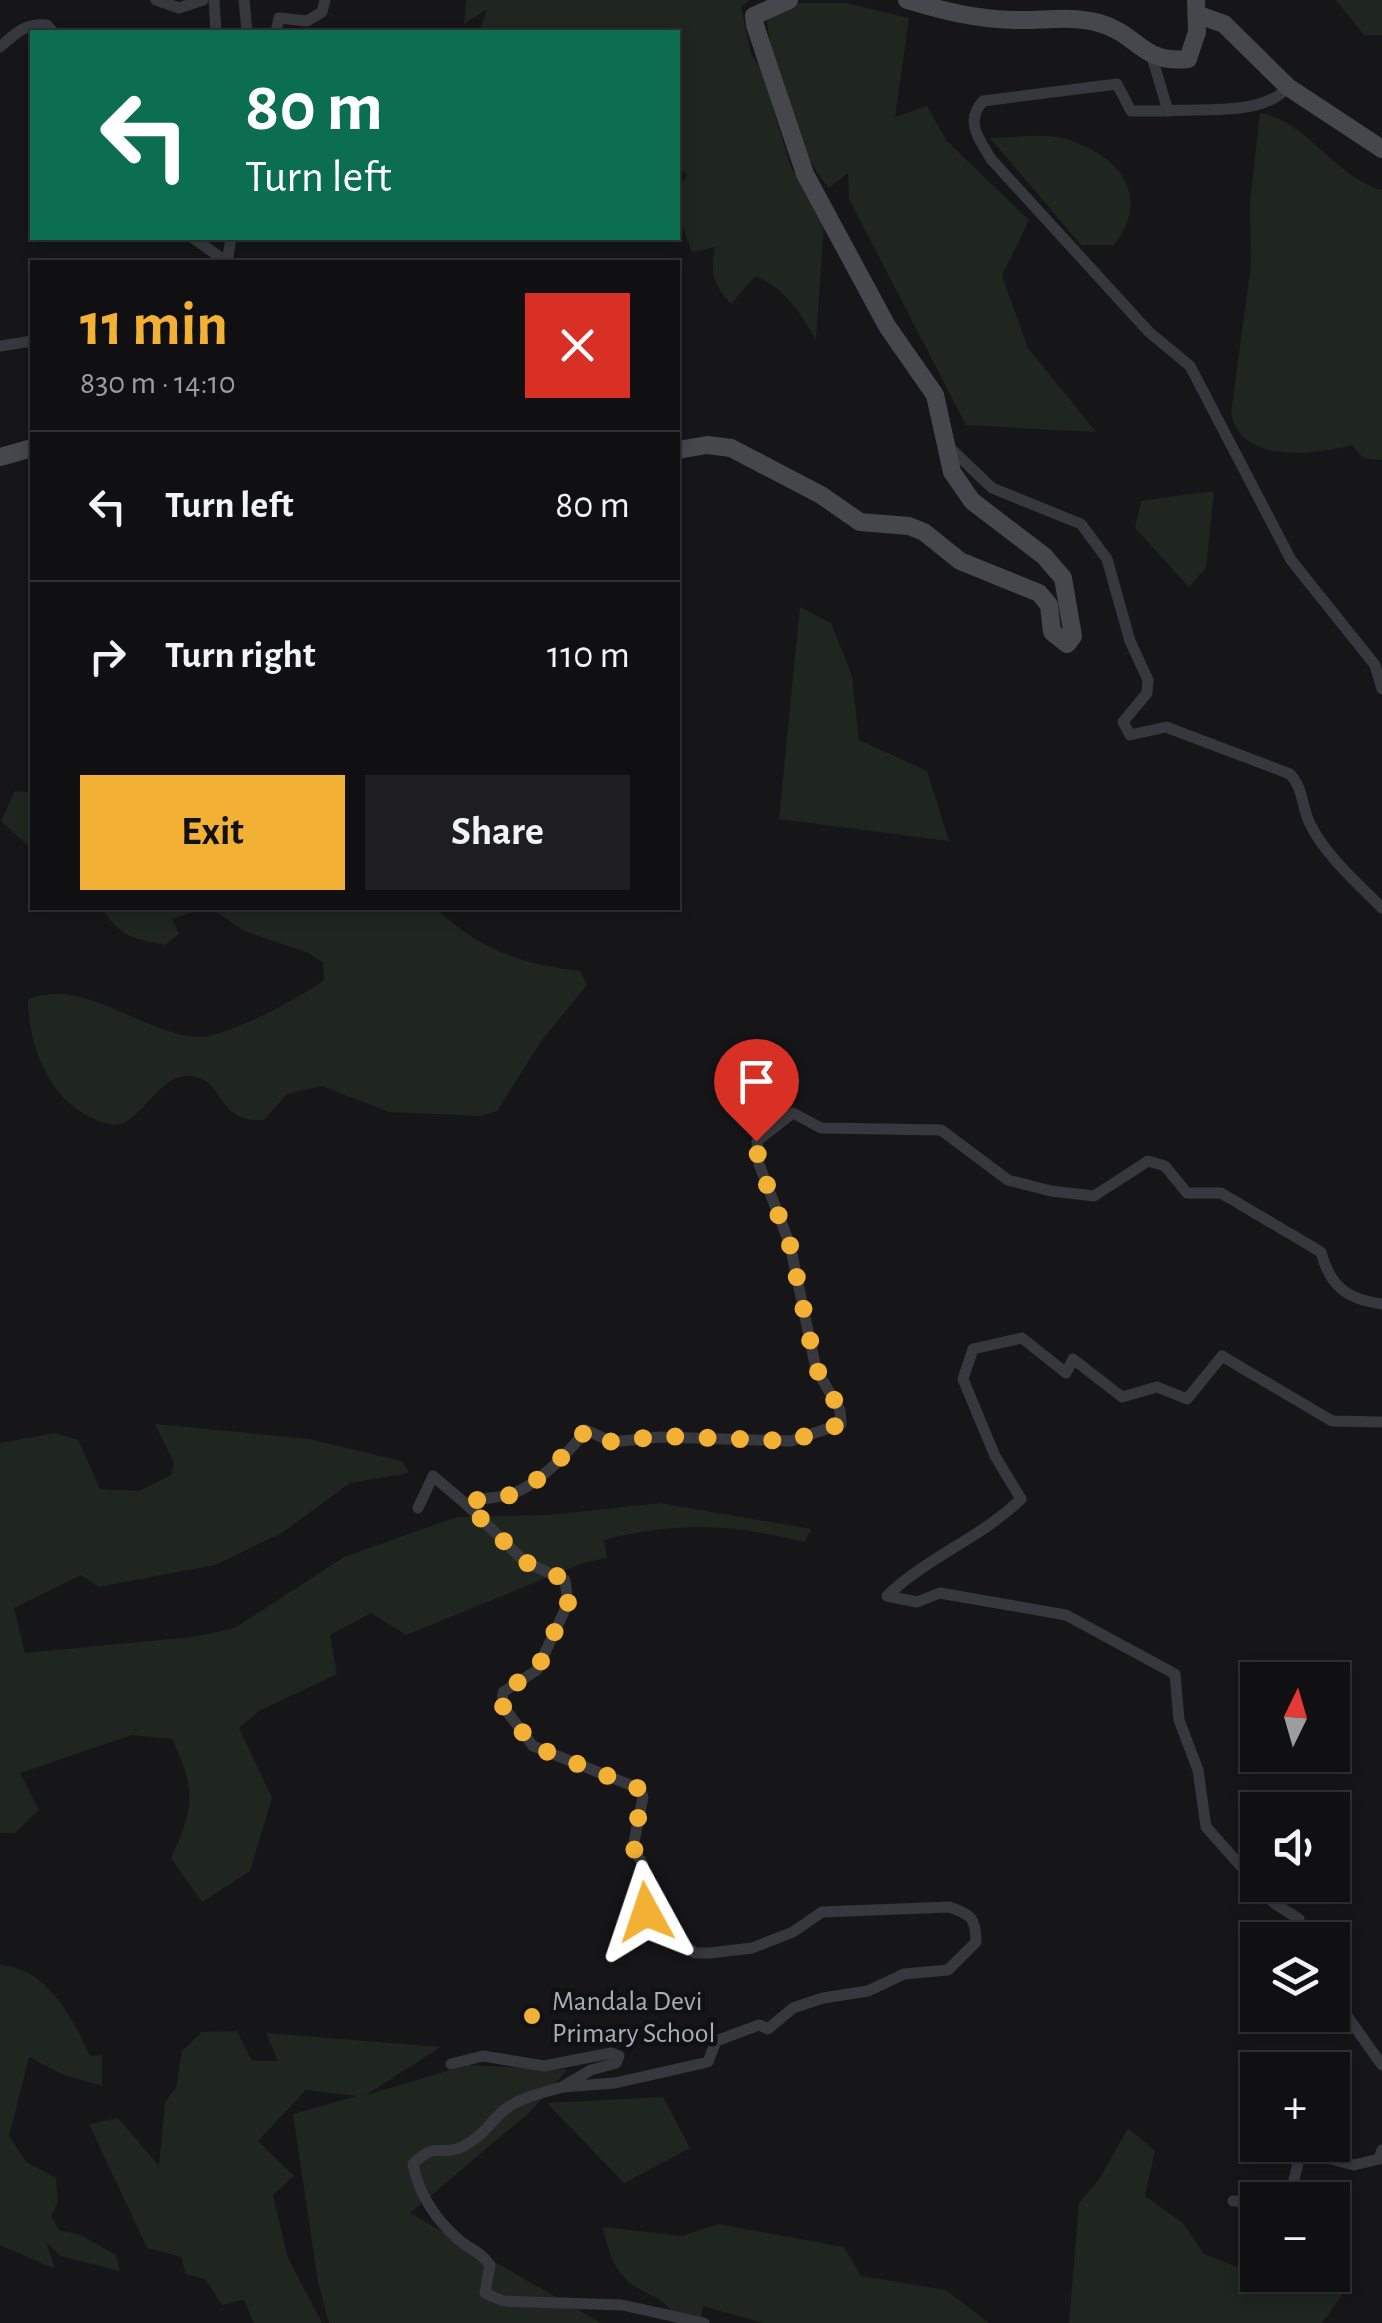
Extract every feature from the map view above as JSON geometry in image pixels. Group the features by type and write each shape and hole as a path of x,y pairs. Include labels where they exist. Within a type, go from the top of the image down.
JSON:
{"main road":[{"path":"680,450 707,445 731,448 822,495 860,522 909,526 924,532 960,560 1039,593 1049,605 1052,632 1067,644 1073,636 1063,578 1044,556 972,502 952,472 942,442 935,394 887,326 805,174 774,92 754,16 789,0"},
{"path":"907,0 955,14 1098,22 1125,33 1152,57 1188,59 1198,8 1224,24 1288,87 1382,150"},
{"path":"0,456 30,448"}],"street":[{"path":"156,0 179,8 204,0"},
{"path":"214,0 216,30"},
{"path":"244,0 247,30"},
{"path":"276,30 278,18 307,21 317,17 325,0"},
{"path":"0,47 18,30 34,24 47,25 52,30"},
{"path":"1152,57 1168,111"},
{"path":"1288,87 1278,99 1257,106 1132,112 1117,84 984,101 974,110 972,127 991,159 1149,332 1190,366 1290,560 1375,665 1382,688"},
{"path":"195,240 224,260"},
{"path":"0,346 30,341"},
{"path":"942,442 960,454 992,488 1081,524 1107,559 1130,641 1148,680 1147,693 1123,722 1125,731 1130,735 1166,727 1290,774 1300,785 1309,823 1343,869 1382,908"},
{"path":"466,1504 484,1495 521,1490 549,1466 571,1454 586,1430 612,1442 660,1436 791,1441 841,1424 840,1410 816,1368 790,1245 759,1164 756,1141 793,1113 820,1128 941,1130 1008,1180 1051,1191 1094,1196 1148,1161 1165,1166 1187,1192 1221,1193 1321,1252 1328,1279 1340,1289 1382,1304"},
{"path":"1298,1922 1274,1904 1206,1827 1198,1770 1178,1720 1175,1674 1066,1615 940,1593 918,1602 887,1596 911,1572 1007,1512 1021,1499 995,1456 963,1379 973,1349 1022,1338 1066,1373 1072,1359 1122,1397 1157,1388 1187,1399 1222,1356 1332,1421 1382,1422"},
{"path":"418,1508 433,1476 525,1562 566,1580 568,1603 537,1670 503,1692 502,1705 533,1746 640,1789 633,1847 643,1865 646,1912 670,1934 696,1953 710,1953 752,1948 794,1932 822,1912 847,1908 949,1907 969,1913 976,1924 976,1942 948,1970 904,1974 868,1991 794,2008 768,2029 759,2025 730,2034 716,2042 708,2062 679,2072 562,2086"},
{"path":"1350,2014 1382,2065"},
{"path":"451,2064 483,2056 544,2066 612,2053 620,2056 616,2063 591,2070 506,2109 482,2136 456,2150 438,2147 412,2164 424,2199 462,2242 480,2250 490,2265 485,2293 503,2300 622,2305 704,2323"},
{"path":"1294,2182 1302,2151 1354,2165 1380,2159 1382,2150"},
{"path":"1234,2201 1240,2201"}],"shaded area":[{"path":"466,0 750,0 741,7 751,54 761,69 791,167 824,223 816,340 798,311 765,280 755,276 731,304 714,278 715,247 692,252 680,217 680,191 687,175 680,168 680,30 480,30 487,9 464,24"},
{"path":"1336,0 1382,0 1382,35 1364,35"},
{"path":"781,3 846,3 909,18 895,117 927,106 947,141 1029,220 1002,276 1028,348 1096,432 966,425 849,199 848,173 829,188 808,156 768,31 767,21"},
{"path":"1260,113 1293,127 1349,174 1382,190 1382,460 1363,458 1352,445 1300,453 1264,448 1238,430 1231,414 1251,265 1250,201"},
{"path":"990,138 1060,138 1087,147 1116,168 1130,195 1130,210 1114,245 1081,245"},
{"path":"1214,492 1206,568 1189,587 1135,528 1141,501"},
{"path":"800,607 831,623 852,676 859,740 927,771 949,841 779,819"},
{"path":"15,791 30,792 30,847 1,821"},
{"path":"103,910 199,910 172,919 179,934 165,945 128,935"},
{"path":"199,910 438,910 468,934 502,953 580,971 587,985 542,1040 497,1111 481,1116 389,1112 322,1086 287,1094 264,1120 248,1119 229,1109 210,1085 191,1076 163,1087 123,1123 108,1124 78,1110 53,1085 44,1069 32,1034 28,999 71,995 176,1033 198,1037 244,1024 324,980 323,963 309,953 244,931 216,912"},
{"path":"155,1424 309,1439 402,1461 409,1473 350,1483 282,1533 215,1565 98,1587 81,1575 14,1608 25,1653 192,1637 235,1628 344,1557 457,1517 550,1515 660,1503 811,1529 805,1542 728,1528 631,1534 604,1540 607,1558 583,1563 406,1635 371,1613 330,1635 337,1674 259,1711 239,1728 272,1798 250,1871 202,1902 171,1858 185,1825 190,1798 172,1739 132,1735 20,1773 39,1810 15,1833 0,1833 0,1443 55,1433 78,1440 100,1489 139,1491 171,1475 174,1463"},
{"path":"0,1965 16,1968 44,1985 66,2011 90,2056 102,2055 102,2086 64,2075 29,2057 9,2136 26,2162 56,2178 58,2202 51,2216 59,2230 81,2235 116,2255 120,2271 60,2256 46,2242 55,2269 0,2245"},
{"path":"237,2031 252,2061 278,2061 266,2033 441,2047 366,2095 468,2065 567,2070 530,2112 410,2213 601,2323 329,2323 318,2282 293,2114 357,2096 306,2090 258,2141 294,2176 273,2195 288,2258 322,2323 254,2323 244,2300 222,2305 205,2279 186,2274 181,2257 147,2248 89,2124 118,2118 159,2166 165,2102 176,2088 182,2051 202,2032"},
{"path":"663,2097 690,2148 624,2183 547,2103"},
{"path":"1128,2128 1155,2151 1145,2196 1183,2223 1204,2254 1240,2266 1240,2292 1343,2294 1322,2323 1069,2323 1079,2203 1100,2178"},
{"path":"718,2224 844,2247 861,2276 946,2290 989,2323 763,2323 703,2306 700,2319 672,2313 664,2303 621,2274 609,2252 603,2227 682,2236"}],"place":[{"name":"Mandala Devi Primary School","path":"532,2016"}],"route":[{"path":"646,1912 643,1865 633,1847 641,1806 640,1789 533,1746 502,1705 503,1692 537,1670 568,1603 566,1580 525,1562 466,1504 484,1495 521,1490 549,1466 571,1454 586,1430 612,1442 660,1436 791,1441 841,1424 840,1410 816,1368 790,1245 759,1164 756,1141"}]}
